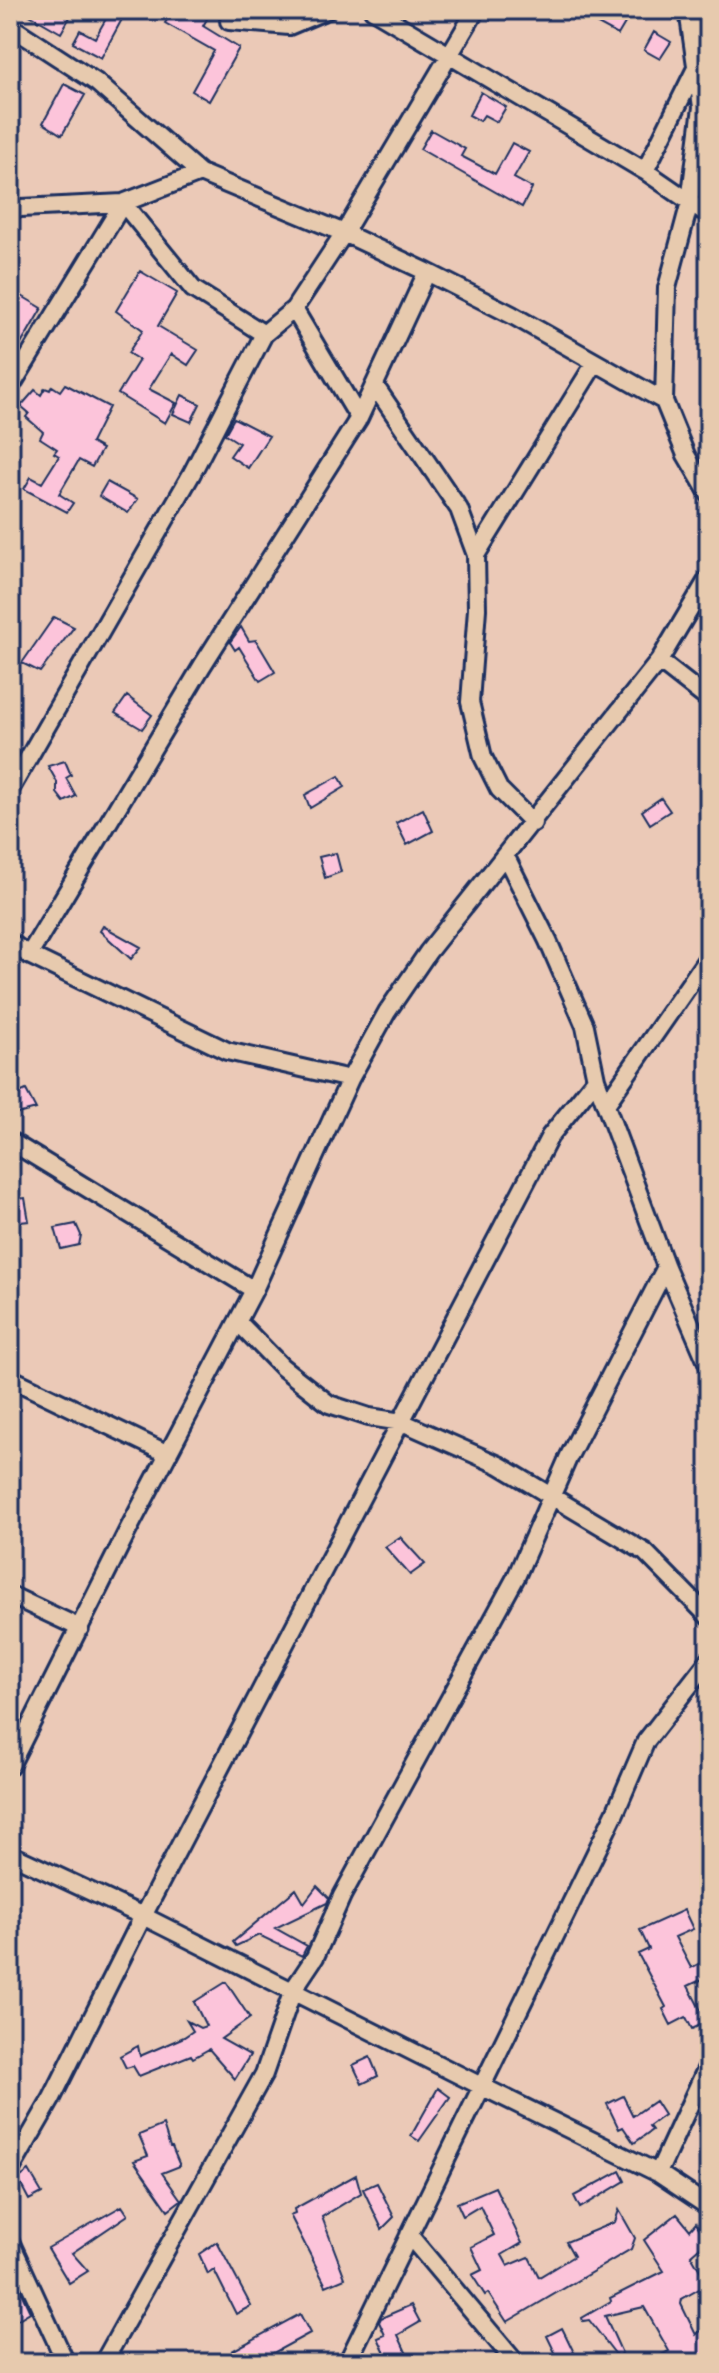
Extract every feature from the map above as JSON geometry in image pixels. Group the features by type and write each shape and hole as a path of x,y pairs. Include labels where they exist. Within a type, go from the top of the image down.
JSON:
{"street":[{"path":"229,21 289,26 327,10"},
{"path":"373,10 645,171 709,215"},
{"path":"10,790 191,475 264,334 294,309 344,233 476,10"},
{"path":"688,10 702,107 690,202 667,288 664,401 686,455 709,494"},
{"path":"10,26 96,82 200,173 344,233 427,272 512,315 664,401"},
{"path":"645,171 709,42"},
{"path":"10,206 123,203 200,173"},
{"path":"123,203 193,289 264,334"},
{"path":"10,388 123,203"},
{"path":"29,955 202,666 359,418 427,272"},
{"path":"294,309 359,418"},
{"path":"476,555 595,363"},
{"path":"375,386 459,509 476,555 477,609 470,702 483,757 499,789 533,823"},
{"path":"10,1766 254,1290 350,1079 387,1012 428,952 659,661 709,577"},
{"path":"659,661 709,700"},
{"path":"506,857 548,941 585,1026 596,1079 666,1267 709,1367"},
{"path":"10,942 29,955 227,1051 350,1079"},
{"path":"607,1103 709,956"},
{"path":"10,2171 52,2098 143,1916 550,1136 596,1079"},
{"path":"10,1141 254,1290"},
{"path":"103,2363 264,2074 293,1990 315,1957 342,1896 516,1577 569,1456 666,1267"},
{"path":"238,1322 282,1367 329,1404 369,1417 402,1422 499,1465 645,1552 709,1617"},
{"path":"10,1378 168,1454"},
{"path":"10,1595 80,1628"},
{"path":"347,2363 615,1813 646,1741 709,1660"},
{"path":"10,1854 143,1916 658,2173 709,2207"},
{"path":"658,2173 709,2063"},
{"path":"409,2235 516,2363"},
{"path":"10,2241 66,2363"}],"building":[{"path":"21,10 74,10 61,33"},
{"path":"111,10 127,10 101,58 73,43 80,30 95,38"},
{"path":"148,10 212,10 203,26 239,48 209,101 192,91 214,51"},
{"path":"572,10 624,10 622,14 628,18 618,35"},
{"path":"654,32 671,42 660,59 644,50"},
{"path":"64,84 85,95 62,135 43,123"},
{"path":"481,92 506,107 497,122 484,115 480,121 469,115"},
{"path":"431,130 465,149 461,156 495,174 512,143 529,152 514,178 532,188 522,207 420,149"},
{"path":"140,271 177,293 158,326 198,350 188,365 171,354 149,389 176,403 165,423 118,394 139,360 128,353 143,330 116,311"},
{"path":"10,289 42,308 10,363 10,324 17,312 10,308"},
{"path":"65,384 109,407 91,443 102,449 92,467 79,460 59,494 73,503 67,512 24,489 31,477 42,483 59,456 54,453 57,449 40,438 43,432 26,417 29,413 21,406 35,390 41,395 45,388 50,390 52,386 60,391"},
{"path":"182,395 200,404 191,422 173,414"},
{"path":"234,418 269,436 248,468 230,456 239,443 225,434"},
{"path":"107,482 138,499 128,513 99,496"},
{"path":"54,617 74,627 40,672 22,663"},
{"path":"241,627 249,641 256,640 275,672 260,681 239,647 235,650 230,642"},
{"path":"127,696 152,715 142,729 115,713"},
{"path":"65,761 71,775 66,778 76,796 64,802 57,793 57,782 48,766"},
{"path":"339,776 345,787 310,808 305,795"},
{"path":"661,798 670,811 650,824 642,811"},
{"path":"423,809 433,831 407,845 396,823"},
{"path":"336,853 341,872 325,878 319,857"},
{"path":"103,926 141,947 131,959 100,931"},
{"path":"26,1090 36,1109 10,1116 10,1097"},
{"path":"25,1198 29,1221 10,1223 10,1200"},
{"path":"76,1224 81,1235 79,1245 61,1249 55,1228"},
{"path":"400,1537 425,1564 410,1575 385,1547"},
{"path":"317,1886 329,1898 327,1903 275,1928 307,1946 302,1956 259,1935 236,1946 233,1942 296,1889 304,1903"},
{"path":"684,1910 693,1929 675,1937 691,1968 704,1961 709,1970 709,1976 688,1986 707,2022 692,2029 686,2017 671,2025 663,2009 666,2007 638,1954 649,1949 640,1930"},
{"path":"226,1982 250,2018 221,2039 250,2055 235,2079 209,2049 193,2058 191,2055 139,2076 133,2066 126,2068 120,2056 138,2046 140,2056 193,2031 187,2021 200,2028 206,2026 194,2002"},
{"path":"370,2057 378,2076 362,2084 353,2065"},
{"path":"438,2088 450,2097 419,2141 411,2136"},
{"path":"623,2096 633,2116 655,2101 664,2115 649,2126 652,2130 634,2143 623,2127 619,2129 607,2104"},
{"path":"163,2125 180,2166 162,2173 181,2200 168,2210 134,2161 148,2156 139,2135"},
{"path":"29,2171 42,2193 29,2200 18,2179"},
{"path":"620,2171 625,2181 580,2208 574,2196"},
{"path":"356,2175 361,2193 322,2217 345,2278 326,2286 290,2215 295,2213 294,2209"},
{"path":"377,2183 394,2217 382,2229 363,2189"},
{"path":"495,2187 522,2243 502,2255 508,2266 529,2257 539,2277 574,2256 566,2242 615,2222 619,2210 635,2238 631,2249 507,2322 472,2275 482,2270 471,2247 494,2235 480,2206 463,2216 457,2203"},
{"path":"122,2206 128,2215 72,2253 88,2271 69,2283 48,2248"},
{"path":"677,2214 690,2230 696,2223 707,2241 691,2255 708,2284 682,2299 681,2304 696,2335 709,2324 709,2350 693,2363 646,2363 669,2351 644,2307 605,2316 622,2353 617,2356 589,2320 583,2321 582,2318 611,2301 610,2298 664,2271 644,2240"},
{"path":"217,2242 251,2306 236,2314 214,2270 208,2274 199,2254"},
{"path":"10,2269 30,2312 10,2324"},
{"path":"411,2305 420,2322 398,2335 411,2363 390,2363 378,2338 385,2335 379,2322 381,2318"},
{"path":"300,2314 310,2333 255,2363 239,2363 232,2351"},
{"path":"562,2328 579,2363 560,2363 547,2336"}]}
